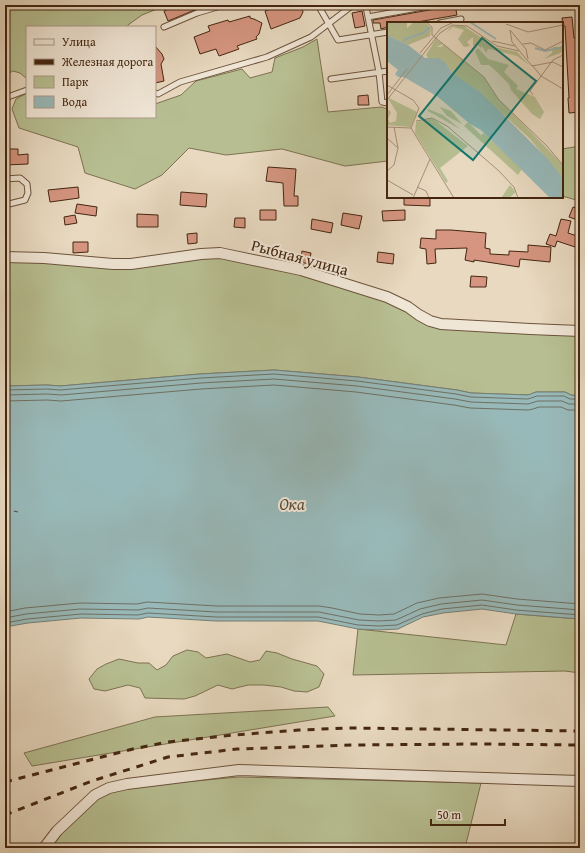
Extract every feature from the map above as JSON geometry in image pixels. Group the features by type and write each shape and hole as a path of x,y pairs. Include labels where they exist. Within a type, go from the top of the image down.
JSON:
{"street":[{"name":"Рыбная улица","path":"5,257 131,264 201,254 220,253 301,270 372,292 398,301 430,321 441,324 580,331"},
{"path":"44,848 57,831 95,795 109,788 127,784 239,770 580,781"}],"lane":[{"path":"164,27 224,5"},
{"path":"318,5 338,40 387,32"},
{"path":"156,93 158,94 180,82 267,57 311,37 353,5"},
{"path":"365,5 372,35 382,102 387,103"},
{"path":"368,17 434,5"},
{"path":"446,22 462,19"},
{"path":"331,79 387,71"},
{"path":"5,98 26,90"},
{"path":"5,179 20,178 27,184 28,193 25,200 5,204"}],"green space":[{"path":"45,5 167,5 142,15 128,26 26,26 26,78 20,73 13,71 9,73 5,91 5,8"},
{"path":"317,39 328,112 381,107 387,109 387,161 345,166 282,149 226,155 189,148 162,175 135,189 85,173 78,147 19,128 12,109 16,99 26,94 26,118 156,118 156,104 181,95 196,81 242,69 250,78 272,72 275,58 303,47"},
{"path":"580,146 580,201 563,196 563,149"},
{"path":"199,251 302,266 441,320 580,327 580,396 571,395 565,392 536,392 529,395 471,393 358,377 274,370 200,374 60,386 5,386 5,255 129,261"},
{"path":"516,614 580,619 580,673 565,671 353,675 358,629 506,645"},
{"path":"187,650 198,652 206,658 227,654 250,662 260,660 266,651 317,666 324,674 319,687 307,692 264,685 248,685 232,689 218,685 195,696 184,699 145,698 140,688 128,685 105,691 94,689 89,679 97,669 119,659 138,663 149,663 157,670 166,665 173,656"},
{"path":"328,707 335,716 32,766 24,753 155,717"},
{"path":"239,777 481,783 465,848 49,848 59,836 97,799 112,790 127,787"}],"water":[{"name":"Ока","path":"274,370 358,377 471,393 528,395 536,392 565,392 571,395 580,396 580,619 516,614 482,609 443,613 423,617 398,629 379,630 358,629 318,621 216,621 148,617 139,619 81,618 28,623 5,627 5,386 60,386 200,374"}],"building":[{"path":"178,5 207,5 168,21 164,11"},
{"path":"281,5 301,5 303,12 300,18 271,29 265,11"},
{"path":"455,5 457,15 418,22 387,22 387,27 381,29 380,23 373,23 373,20 435,9 438,6"},
{"path":"362,11 365,26 355,28 352,13"},
{"path":"250,16 250,18 262,23 259,34 256,37 257,39 237,46 239,49 219,56 216,49 200,54 194,37 210,31 208,26 228,20 229,22"},
{"path":"572,17 574,38 576,38 578,65 580,65 580,112 569,113 565,26 563,26 562,18"},
{"path":"156,47 164,59 161,64 164,81 156,83"},
{"path":"368,95 369,105 358,105 358,96"},
{"path":"7,149 18,149 18,155 28,154 28,164 5,165 5,155 7,155"},
{"path":"268,167 296,169 294,196 298,196 298,206 284,206 283,183 266,181"},
{"path":"78,187 79,198 50,202 48,190"},
{"path":"181,192 207,194 206,207 180,205"},
{"path":"404,198 430,198 430,206 404,205"},
{"path":"77,204 97,207 96,216 75,213"},
{"path":"573,207 580,209 580,221 569,217"},
{"path":"260,210 276,210 276,220 260,220"},
{"path":"405,210 405,220 383,221 382,211"},
{"path":"343,213 362,216 359,229 341,225"},
{"path":"137,214 158,215 158,227 137,227"},
{"path":"75,215 77,223 65,225 64,217"},
{"path":"235,218 245,218 245,228 234,227"},
{"path":"312,219 333,223 331,233 311,229"},
{"path":"561,219 571,221 568,233 580,237 578,248 557,241 555,247 546,244 550,234 556,236"},
{"path":"436,230 486,233 485,248 490,249 490,254 509,255 509,251 528,252 528,245 551,247 550,262 520,259 519,267 474,260 474,262 465,260 467,248 435,249 436,263 427,264 426,249 420,248 421,238 436,239"},
{"path":"197,233 197,243 188,244 187,234"},
{"path":"73,242 88,242 88,252 73,253"},
{"path":"302,251 311,253 309,264 300,262"},
{"path":"378,252 394,254 393,264 377,262"},
{"path":"471,276 487,277 486,287 470,287"}],"ferry route":[{"path":"5,509 18,512"}],"railway":[{"path":"5,782 133,749 167,742 234,735 349,728 580,731"},
{"path":"5,815 92,781 168,757 237,749 352,745 580,745"}]}
